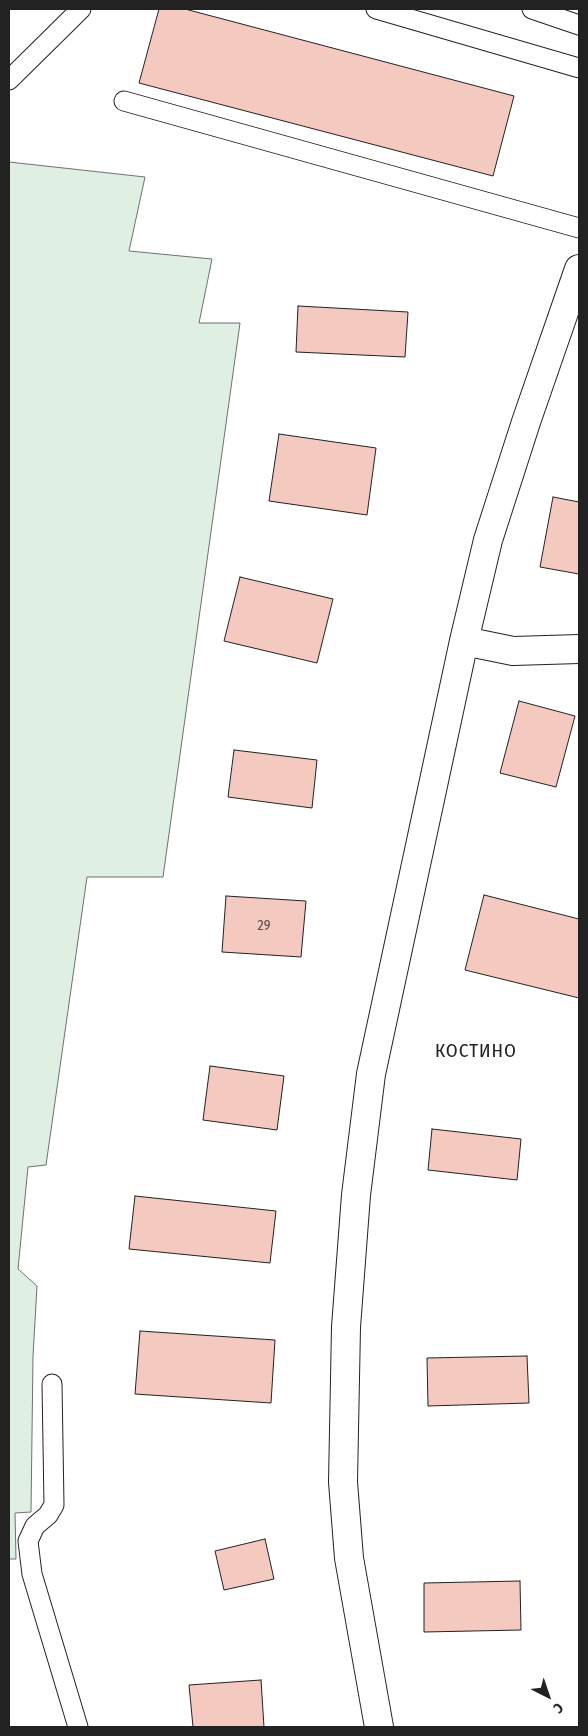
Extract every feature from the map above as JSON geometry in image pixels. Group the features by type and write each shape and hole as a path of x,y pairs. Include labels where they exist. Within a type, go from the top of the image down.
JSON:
{"street":[{"path":"379,1727 349,1558 344,1482 346,1327 353,1224 372,1074 464,641 488,540 526,422 579,269"},
{"path":"464,641 512,650 579,649"}],"lane":[{"path":"9,80 81,9"},
{"path":"376,9 579,68"},
{"path":"532,9 579,24"},
{"path":"124,101 579,228"},
{"path":"52,1384 54,1505 48,1515 35,1526 28,1541 32,1574 78,1727"}],"green space":[{"path":"9,162 145,177 129,251 212,259 199,323 240,323 163,877 87,877 46,1165 28,1167 18,1269 37,1286 33,1356 31,1512 15,1513 16,1559 9,1559"}],"building":[{"path":"159,9 185,9 514,96 493,176 139,83"},
{"path":"298,306 408,312 405,357 296,352"},
{"path":"279,434 376,448 367,515 269,501"},
{"path":"553,497 579,502 579,574 540,567"},
{"path":"240,577 333,599 317,663 224,641"},
{"path":"519,701 575,716 556,787 500,773"},
{"path":"234,750 317,760 312,808 228,797"},
{"path":"484,895 579,919 579,998 465,970"},
{"path":"226,896 306,901 301,957 222,952"},
{"path":"210,1066 284,1076 277,1130 203,1120"},
{"path":"432,1129 521,1139 517,1180 428,1170"},
{"path":"135,1196 276,1211 270,1263 129,1249"},
{"path":"140,1331 275,1340 271,1403 135,1394"},
{"path":"527,1356 529,1403 428,1406 427,1358"},
{"path":"265,1539 274,1579 224,1590 215,1551"},
{"path":"520,1581 521,1630 424,1632 424,1583"},
{"path":"261,1680 264,1727 193,1727 189,1685"}],"district":[{"name":"КОСТИНО","path":"476,1052"}]}
